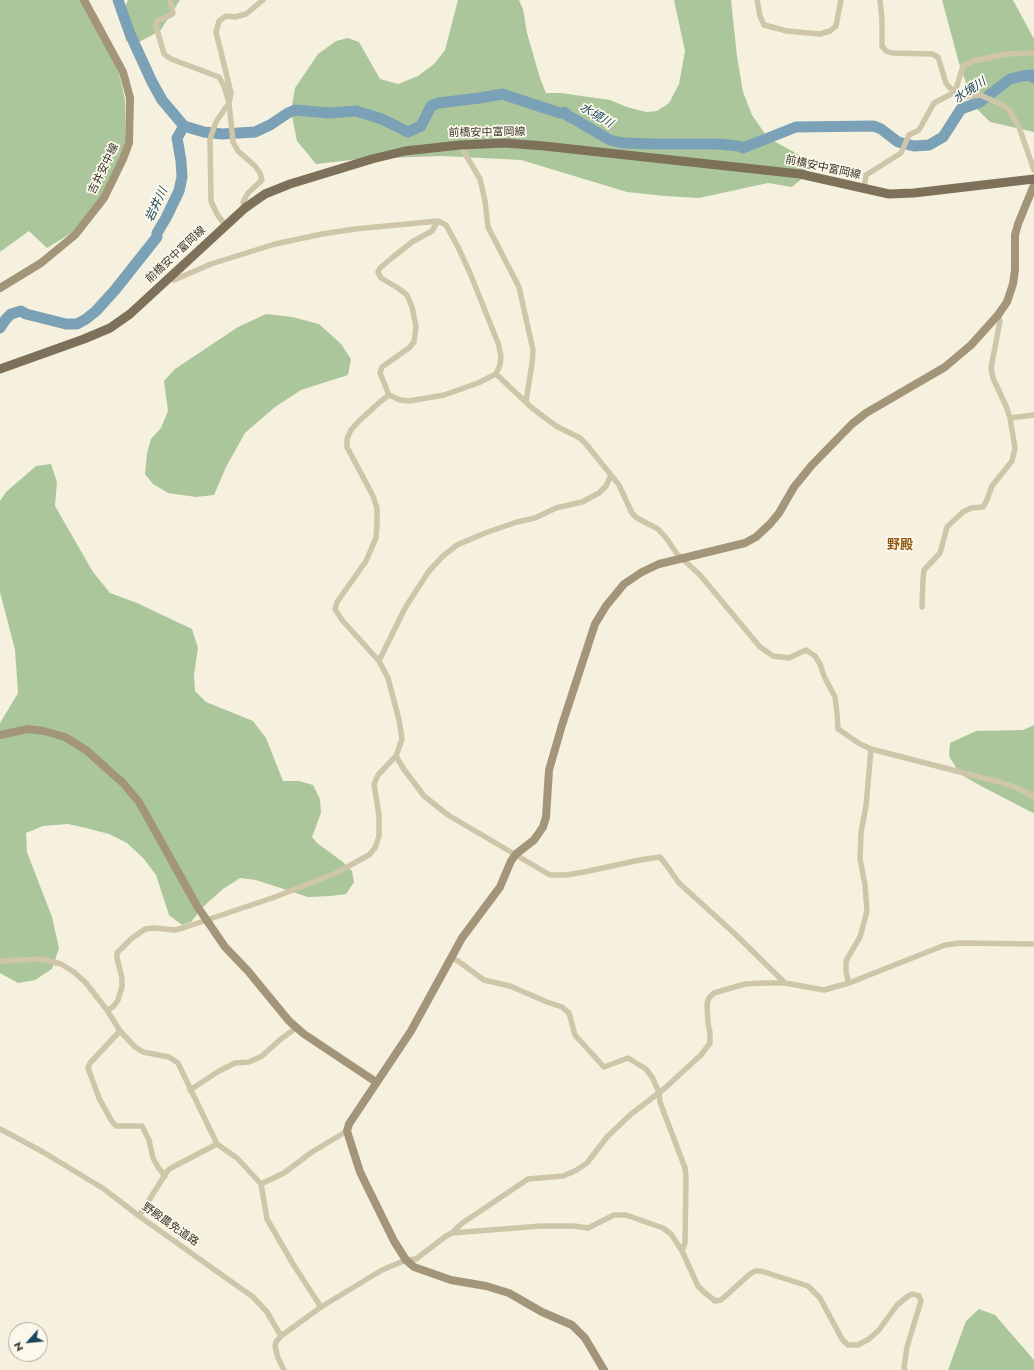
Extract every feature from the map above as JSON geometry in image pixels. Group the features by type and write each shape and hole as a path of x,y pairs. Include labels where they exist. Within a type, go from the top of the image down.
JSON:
{"main road":[{"name":"前橋安中富岡線","path":"0,369 84,339 110,328 130,314 245,208 265,194 290,184 372,159 406,151 460,145 505,143 544,146 800,174 889,194 914,194 1034,179"}],"street":[{"name":"吉井安中線","path":"0,288 42,263 75,236 104,198 123,160 129,143 130,98 123,72 87,9 84,0"},
{"path":"170,0 173,13 172,15 157,22 156,26 164,54 170,59 219,77 224,86 229,103"},
{"path":"245,208 243,202 248,193 262,180 260,173 255,166 238,151 233,142 229,103 230,87 216,32 218,21 226,16 246,14 263,0"},
{"path":"757,0 760,16 764,26 787,31 820,34 830,31 836,26 841,0"},
{"path":"880,0 882,46 886,51 892,53 932,54 938,57 946,82 955,92 964,97 980,95 1001,104 1009,110 1019,127 1034,170"},
{"path":"864,189 866,175 901,153 909,135 919,130 934,103 955,92 963,66 973,61 1006,54 1034,53"},
{"path":"226,226 217,214 211,201 210,139 216,122 229,103"},
{"path":"460,145 480,179 485,201 488,227 519,287 533,350 526,401"},
{"path":"604,1370 585,1338 572,1325 542,1312 509,1293 486,1286 451,1280 414,1267 406,1260 394,1241 360,1172 347,1131 349,1124 411,1031 466,932 500,887 511,861 516,854 534,840 543,827 546,816 549,770 595,624 606,606 624,584 642,572 660,564 745,543 756,537 779,513 794,487 812,465 852,424 866,412 945,367 971,345 998,315 1007,302 1013,284 1015,270 1015,235 1034,186"},
{"path":"170,276 174,280 210,264 275,244 322,234 355,229 438,221 446,225 458,247 498,343 501,356 500,366 496,374 478,383 444,395 409,401 400,400 390,395 380,373 382,367 409,348 414,342 416,327 412,308 406,295 398,288 382,279 378,272 382,265 412,242 432,231 438,221"},
{"path":"922,607 924,570 940,553 947,527 963,512 971,508 982,506 986,502 992,486 1012,461 1015,448 1010,418 993,378 991,368 1000,321 998,315"},
{"path":"496,374 556,426 580,438 586,444 619,485 632,513 637,518 658,529 682,559 700,575 760,647 772,656 789,658 806,650 815,656 835,697 838,713 838,729 870,749 999,782 1018,788 1034,797"},
{"path":"108,1010 113,1007 118,1000 122,987 122,978 117,953 131,938 148,928 175,930 275,897 334,874 369,855 375,848 379,836 379,816 374,784 378,775 396,756 402,739 399,720 388,678 379,661 342,620 335,609 337,602 366,561 376,538 377,524 377,508 373,496 348,447 347,439 350,430 380,401 390,395"},
{"path":"1010,418 1034,415"},
{"path":"379,661 405,608 429,571 452,548 464,540 517,522 535,518 556,508 582,502 599,493 606,486 611,475"},
{"path":"0,735 28,730 64,737 86,750 123,783 138,802 206,920 225,947 248,971 289,1022 304,1034 376,1082"},
{"path":"849,983 846,972 846,961 860,937 867,911 865,885 860,859 861,832 866,806 870,749"},
{"path":"396,756 424,796 448,815 550,875 566,875 660,857 679,883 734,933 785,983"},
{"path":"284,1370 278,1358 275,1346 276,1342 281,1336 321,1307 382,1270 406,1260 416,1259 452,1233 461,1224 528,1179 562,1176 575,1171 587,1163 607,1137 630,1115 665,1088 701,1055 710,1043 707,1004 709,998 714,993 745,984 785,983 824,990 849,983 945,945 960,943 1034,944"},
{"path":"451,958 458,961 484,980 510,986 562,1007 569,1014 575,1035 604,1067 628,1058 646,1069 652,1077 659,1092 660,1102 685,1168 685,1243 682,1251"},
{"path":"0,961 42,959 61,964 74,972 86,983 108,1010 120,1031 143,1052 169,1057 175,1061 183,1072 190,1090 217,1144 237,1158 261,1184 267,1219 293,1264 321,1307"},
{"path":"190,1090 219,1071 235,1063 249,1062 262,1056 296,1028"},
{"path":"120,1031 90,1063 88,1068 99,1098 110,1120 116,1126 142,1126 149,1140 153,1158 164,1176"},
{"name":"野殿農免道路","path":"0,1129 83,1175 253,1297 267,1312 281,1336"},
{"path":"261,1184 284,1174 312,1152 347,1131"},
{"path":"139,1216 164,1176 173,1167 217,1144"},
{"path":"452,1233 541,1226 574,1226 588,1228 614,1215 626,1215 663,1228 671,1234 682,1251 698,1286 715,1301 721,1300 755,1271 761,1271 808,1286 820,1298 842,1339 848,1345 858,1345 869,1339 879,1330 897,1305 913,1294 919,1296 921,1301 907,1347 905,1370"}],"green space":[{"path":"0,0 81,0 119,73 125,100 125,142 120,158 102,195 73,232 47,248 29,231 0,252"},
{"path":"128,0 180,0 160,31 139,42 126,41 122,14"},
{"path":"458,0 519,0 523,9 527,33 540,78 546,93 561,93 610,100 627,107 646,112 657,111 669,103 679,84 685,51 674,0 731,0 737,56 743,92 752,115 768,138 805,158 807,167 804,177 792,187 768,183 699,198 627,192 521,160 441,156 360,159 316,164 297,141 291,111 295,88 318,54 336,41 348,38 359,42 380,79 398,84 418,76 434,64 445,50"},
{"path":"942,0 1013,0 1034,39 1034,132 990,122 974,106 959,63"},
{"path":"266,314 292,317 319,324 341,344 351,359 348,375 301,390 275,407 245,433 226,467 214,495 196,497 168,493 153,484 145,474 147,453 151,439 161,428 168,411 164,381 175,369 238,327"},
{"path":"51,464 57,482 55,506 93,572 110,593 137,603 192,629 198,648 194,675 195,691 206,702 253,721 266,738 283,781 299,781 313,785 320,799 321,813 312,837 317,843 343,862 352,871 354,882 346,894 308,897 256,880 240,878 223,889 204,906 191,922 182,925 169,915 156,875 144,859 127,843 109,834 68,824 43,826 26,833 27,852 52,917 59,948 52,969 35,980 18,983 0,973 0,723 18,693 15,650 0,592 0,501 6,492 36,466"},
{"path":"1034,725 1034,813 960,774 949,756 950,743 976,731 1023,730"},
{"path":"979,1309 995,1315 1034,1360 1034,1370 948,1370 966,1321"}],"waterway":[{"name":"岩井川","path":"118,0 130,34 152,82 162,100 184,126"},
{"name":"水境川","path":"184,126 204,132 222,134 255,132 295,110 329,113 356,111 382,119 408,132 421,126 431,106 438,103 502,94 560,113 564,112 568,116 610,140 623,143 718,144 739,146 743,148 796,127 874,126 881,129 898,142 914,146 929,145 943,137 961,109 980,102 1010,79 1031,75 1034,78"},
{"name":"岩井川","path":"0,328 11,314 21,311 26,314 66,324 77,324 96,311 115,290 157,237 157,233 179,191 182,177 177,138 184,126"}],"district":[{"name":"野殿","path":"900,546"}]}
